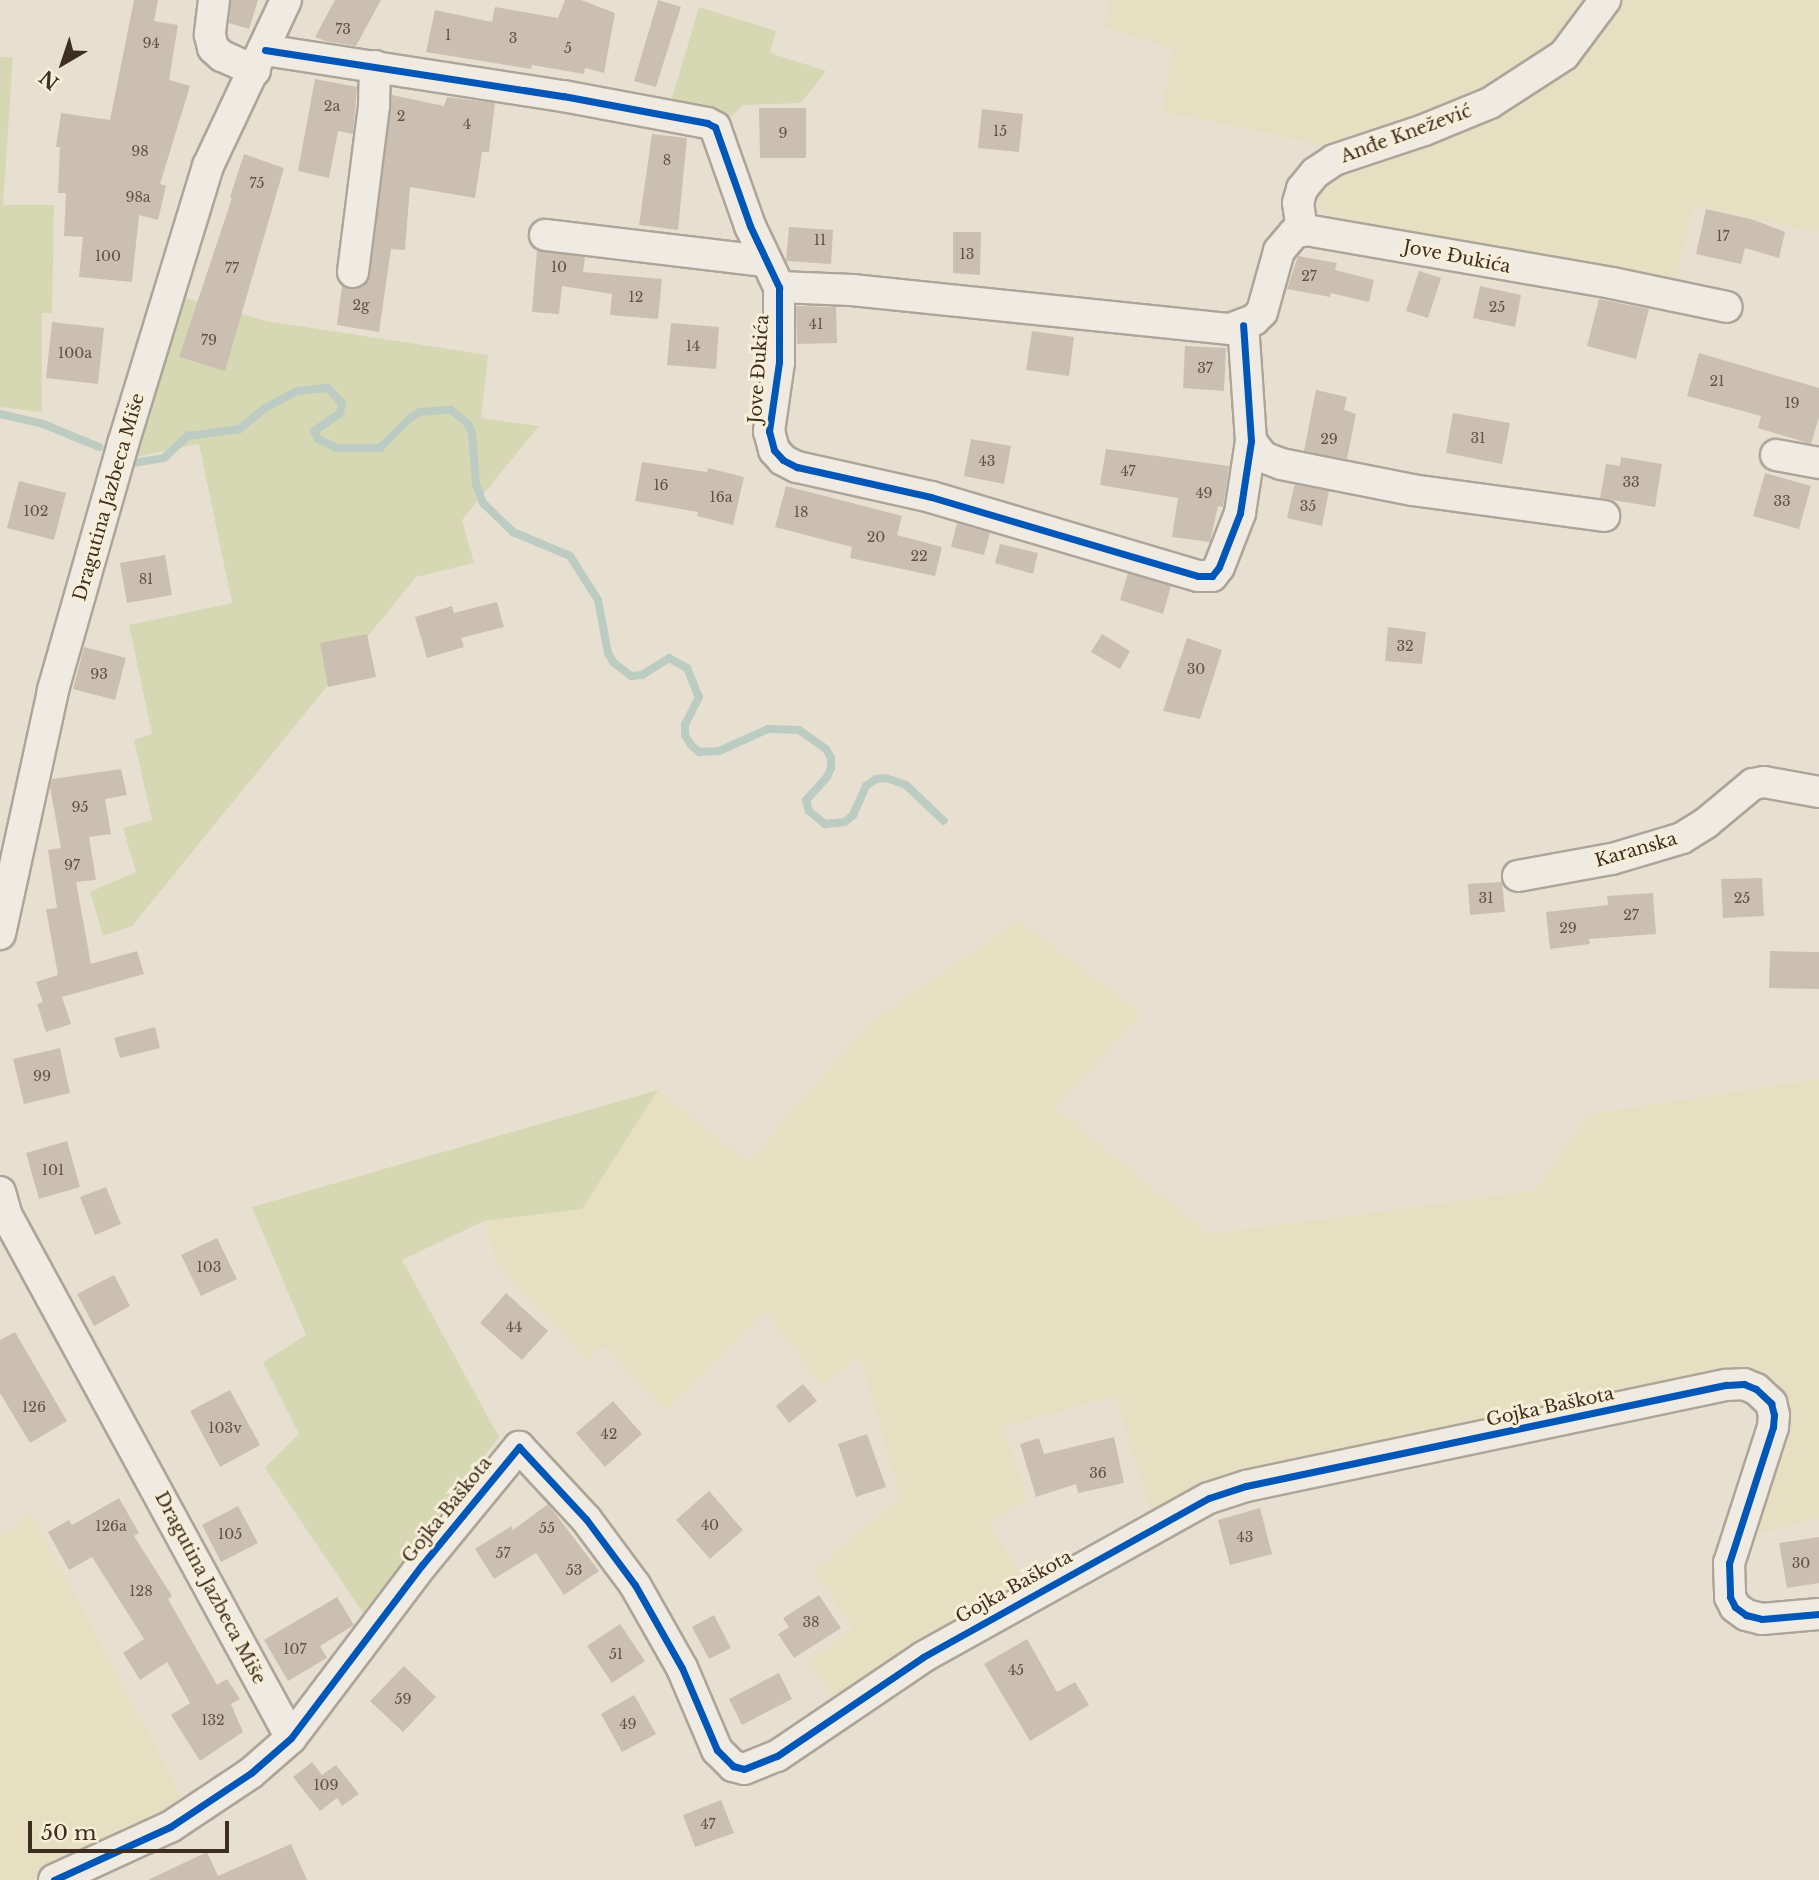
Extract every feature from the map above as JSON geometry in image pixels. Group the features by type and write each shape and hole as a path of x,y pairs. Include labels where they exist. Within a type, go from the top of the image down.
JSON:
{"street":[{"path":"214,0 210,35 213,48 222,56 260,60"},
{"name":"Dragutina Jazbeca Miše","path":"0,934 53,690 123,444 208,166 286,0"},
{"name":"Anđe Knežević","path":"1302,231 1298,203 1302,189 1315,173 1334,160 1424,130 1501,96 1564,55 1605,0"},
{"name":"Jove Đukića","path":"260,60 375,66 707,122 715,127 720,137 764,261 779,287 779,362 769,431 774,450 783,460 797,467 931,496 1198,576 1212,576 1219,567 1240,513 1251,441 1243,325"},
{"path":"353,272 374,106 375,66"},
{"path":"779,287 852,290 1230,329 1243,325 1262,312 1279,251 1286,239 1302,231"},
{"name":"Jove Đukića","path":"1302,231 1612,283 1727,307"},
{"path":"545,235 764,261"},
{"path":"1251,441 1263,457 1281,464 1451,496 1604,516"},
{"path":"1776,455 1819,463"},
{"name":"Karanska","path":"1518,876 1612,859 1682,838 1706,823 1753,784 1764,782 1819,792"},
{"name":"Dragutina Jazbeca Miše","path":"0,1195 7,1216 292,1738"},
{"name":"Gojka Baškota","path":"292,1738 422,1565 519,1447 586,1519 635,1585 682,1668 717,1750 733,1766 744,1769 777,1756 923,1657 1209,1498 1246,1486 1727,1385 1744,1384 1756,1389 1771,1403 1774,1415 1773,1427 1729,1563 1730,1597 1735,1607 1746,1615 1762,1619 1819,1614"},
{"path":"54,1880 170,1827 250,1773 292,1738"}],"shaded area":[{"path":"1110,0 1596,0 1532,71 1341,149 1162,111 1172,48 1104,27"},
{"path":"1621,0 1819,0 1819,233 1694,205 1673,287 1369,228 1330,218 1318,207 1317,186 1327,174 1574,59 1595,38"},
{"path":"1019,920 1142,1015 1054,1107 1209,1234 1534,1191 1589,1114 1819,1079 1819,1518 1744,1538 1764,1385 1154,1518 1115,1396 1003,1427 1028,1500 989,1524 1029,1587 834,1698 808,1661 853,1629 813,1571 900,1497 860,1355 823,1387 766,1313 666,1411 603,1345 588,1361 497,1264 484,1221 582,1209 658,1090 748,1162 868,1024"},
{"path":"32,1514 181,1796 145,1825 30,1880 0,1880 0,1535"}],"green space":[{"path":"699,7 776,31 770,53 826,71 801,103 743,105 725,123 670,105"},
{"path":"0,57 13,57 3,205 54,205 52,313 42,313 42,412 0,407"},
{"path":"182,297 266,321 488,355 481,418 539,426 462,520 474,563 416,577 132,926 103,936 90,892 136,872 123,828 152,820 134,740 152,734 129,625 232,603 199,444 131,458"},
{"path":"658,1090 582,1209 484,1221 402,1260 499,1437 363,1613 265,1468 299,1434 263,1362 306,1335 252,1207"}],"building":[{"path":"134,0 158,0 154,21 178,25 169,80 190,86 160,184 166,186 158,220 139,215 132,282 79,277 83,237 64,236 66,193 58,193 60,147 56,147 61,113 110,120"},
{"path":"231,0 258,0 249,29 229,23"},
{"path":"335,0 381,0 356,46 315,37"},
{"path":"565,0 581,0 615,13 604,73 585,68 584,74 532,65 531,69 426,52 435,10 492,22 495,7 558,18"},
{"path":"658,0 681,7 656,87 634,81"},
{"path":"315,79 357,87 353,134 338,131 329,178 298,171"},
{"path":"392,95 444,106 447,97 495,103 489,152 482,152 475,198 410,187 405,250 391,249 379,332 337,325 342,286 359,288 366,283 370,274"},
{"path":"759,108 806,108 806,158 760,158"},
{"path":"982,109 1023,114 1019,152 978,148"},
{"path":"652,134 687,138 678,230 639,225"},
{"path":"244,154 284,168 225,371 179,357"},
{"path":"1706,209 1751,219 1785,232 1779,258 1745,248 1741,264 1696,254"},
{"path":"789,227 833,230 831,264 786,261"},
{"path":"953,232 981,232 980,275 953,273"},
{"path":"537,250 585,257 583,272 662,279 658,319 610,315 612,294 562,286 559,314 532,312"},
{"path":"1298,256 1337,263 1335,270 1374,280 1369,302 1331,293 1330,297 1287,289"},
{"path":"1419,271 1441,278 1428,318 1406,311"},
{"path":"1480,286 1521,295 1515,327 1473,318"},
{"path":"1599,299 1649,309 1636,359 1587,346"},
{"path":"796,306 836,307 837,343 797,344"},
{"path":"52,322 104,328 98,384 46,378"},
{"path":"671,323 719,327 716,369 667,365"},
{"path":"1032,331 1074,337 1069,376 1026,370"},
{"path":"1185,346 1226,348 1224,391 1183,388"},
{"path":"1699,353 1819,388 1819,417 1811,444 1758,428 1761,416 1687,396"},
{"path":"1316,390 1347,397 1344,410 1356,414 1347,459 1304,451"},
{"path":"1453,413 1510,423 1502,464 1446,453"},
{"path":"971,439 1011,446 1004,484 964,476"},
{"path":"1106,449 1229,466 1223,507 1218,506 1210,542 1172,537 1178,498 1100,485"},
{"path":"1621,457 1662,464 1655,507 1600,498 1606,464 1620,466"},
{"path":"642,462 707,472 708,468 744,477 733,525 697,516 698,512 635,501"},
{"path":"1765,473 1811,486 1799,529 1753,516"},
{"path":"19,481 66,493 54,540 7,528"},
{"path":"786,486 902,516 897,535 942,547 935,576 850,558 852,547 775,527"},
{"path":"1294,486 1329,491 1322,526 1287,518"},
{"path":"957,523 990,533 984,555 951,547"},
{"path":"1000,544 1038,553 1033,574 995,563"},
{"path":"165,555 172,595 127,603 120,563"},
{"path":"1128,573 1171,586 1163,614 1120,600"},
{"path":"497,602 504,627 461,638 464,647 427,658 415,617 452,606 454,613"},
{"path":"1388,627 1426,632 1422,664 1385,661"},
{"path":"367,634 376,677 328,687 320,643"},
{"path":"1102,634 1130,651 1120,669 1091,652"},
{"path":"1187,638 1222,650 1200,719 1163,711"},
{"path":"84,647 126,658 115,700 73,689"},
{"path":"121,769 127,795 105,799 111,834 89,837 96,880 76,882 91,964 137,951 144,974 62,997 71,1024 46,1032 37,1004 43,1002 36,982 58,975 46,909 57,908 48,850 61,848 50,787 52,779"},
{"path":"1762,878 1764,916 1723,918 1721,879"},
{"path":"1502,882 1505,912 1470,915 1468,884"},
{"path":"1653,893 1656,934 1589,939 1590,944 1550,949 1546,912 1608,905 1607,896"},
{"path":"1770,951 1819,952 1819,989 1769,988"},
{"path":"155,1027 160,1048 120,1058 114,1038"},
{"path":"60,1048 70,1093 24,1104 13,1059"},
{"path":"67,1141 80,1187 39,1199 26,1153"},
{"path":"106,1187 121,1224 95,1235 80,1197"},
{"path":"217,1238 237,1279 201,1296 181,1255"},
{"path":"114,1275 130,1306 94,1326 77,1294"},
{"path":"506,1293 548,1331 522,1360 480,1323"},
{"path":"15,1332 67,1421 30,1443 0,1393 0,1340"},
{"path":"803,1384 817,1401 789,1423 776,1406"},
{"path":"230,1390 260,1445 220,1467 190,1411"},
{"path":"613,1401 642,1434 605,1467 576,1433"},
{"path":"867,1434 886,1487 856,1497 838,1444"},
{"path":"1114,1437 1124,1483 1078,1493 1076,1484 1036,1497 1020,1444 1039,1438 1044,1454"},
{"path":"709,1491 743,1530 710,1559 676,1520"},
{"path":"119,1498 139,1533 134,1536 172,1596 168,1599 217,1685 227,1679 240,1699 231,1704 243,1732 200,1761 171,1715 190,1703 167,1662 140,1680 123,1653 144,1639 92,1557 69,1570 48,1532 69,1520 72,1525"},
{"path":"548,1504 599,1571 564,1595 536,1553 494,1579 475,1549 511,1526 513,1530"},
{"path":"238,1506 258,1543 221,1562 202,1525"},
{"path":"1260,1508 1272,1554 1230,1565 1218,1520"},
{"path":"1819,1537 1819,1583 1787,1588 1779,1543"},
{"path":"819,1595 841,1628 794,1658 778,1634 789,1627 783,1618"},
{"path":"337,1597 354,1625 320,1646 327,1658 288,1681 264,1640"},
{"path":"714,1615 731,1648 709,1659 692,1627"},
{"path":"620,1624 645,1661 612,1683 587,1646"},
{"path":"1027,1639 1057,1692 1075,1682 1089,1705 1030,1741 984,1664"},
{"path":"404,1666 436,1697 403,1732 370,1701"},
{"path":"779,1673 792,1699 742,1725 729,1699"},
{"path":"634,1695 656,1734 622,1752 601,1714"},
{"path":"312,1762 322,1775 336,1765 359,1794 342,1806 337,1798 320,1811 293,1777"},
{"path":"721,1800 734,1833 695,1847 683,1815"},
{"path":"291,1844 307,1880 148,1880 207,1852 218,1876"}],"waterway":[{"path":"133,463 164,458 188,436 240,429 265,408 297,391 328,388 342,403 340,413 314,431 318,439 337,448 380,448 410,418 420,412 451,410 468,424 472,433 476,484 483,503 513,532 570,556 598,600 608,653 613,662 631,676 642,675 669,658 687,668 699,697 685,725 685,735 699,752 719,751 768,729 799,730 826,749 831,758 827,777 806,800 809,811 825,824 845,822 853,815 866,786 876,779 886,778 906,785 944,821"},
{"path":"0,414 43,424 99,447"}],"cycle path":[{"path":"265,50 563,96 707,123 715,127 750,226 779,287 779,362 769,431 774,450 783,460 797,467 931,497 1198,576 1212,576 1219,567 1240,513 1251,441 1243,325"},
{"path":"54,1880 170,1827 251,1773 291,1738 422,1565 519,1447 586,1519 635,1585 682,1668 717,1750 733,1766 744,1769 777,1756 923,1657 1209,1498 1246,1486 1727,1385 1744,1384 1756,1389 1771,1403 1774,1415 1773,1427 1729,1563 1730,1597 1735,1607 1746,1615 1762,1619 1819,1614"}]}
